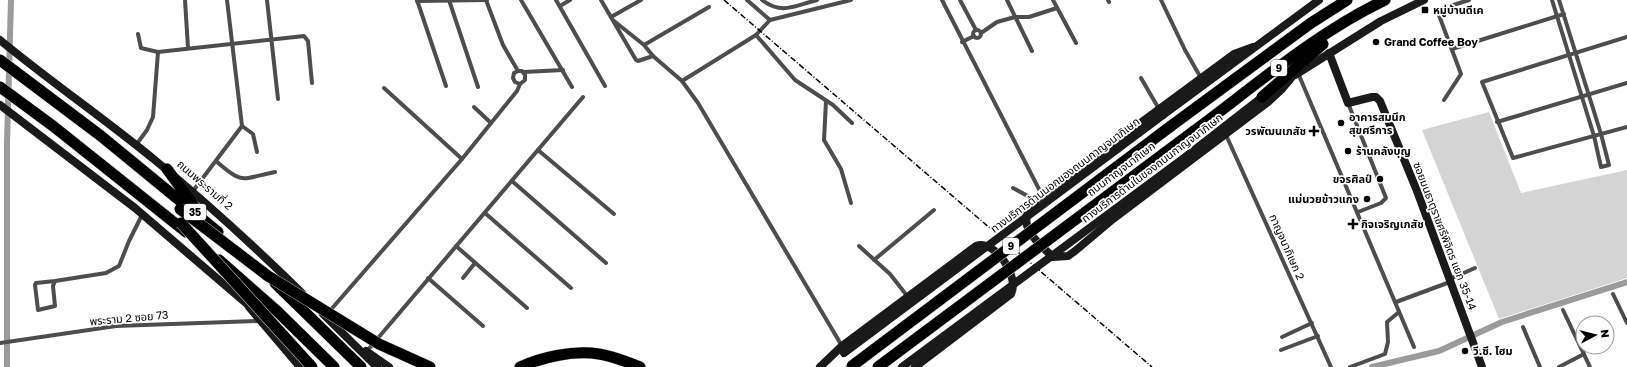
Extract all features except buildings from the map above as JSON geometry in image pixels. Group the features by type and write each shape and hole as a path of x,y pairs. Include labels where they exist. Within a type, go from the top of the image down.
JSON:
{"highway":[{"path":"1303,29 1320,11 1334,0"},
{"name":"ถนนกาญจนาภิเษก","path":"852,367 1171,126 1303,29 1347,0"},
{"name":"ถนนกาญจนาภิเษก","path":"878,367 1329,32 1366,9 1385,0"},
{"path":"1262,97 1325,42 1366,9"},
{"name":"35","path":"0,60 101,136 204,220 269,277 360,367"},
{"path":"0,68 116,156 180,209 253,266 379,344 430,367"},
{"path":"0,81 106,161 181,223 313,367"},
{"name":"35","path":"0,87 134,190 205,248 278,312 334,367"},
{"path":"167,169 204,220"},
{"path":"520,367 534,361 567,354 599,354 640,367"}],"main road":[{"name":"ทางบริการด้านนอกของถนนกาญจนาภิเษก","path":"825,367 843,350 1161,112 1319,0"},
{"name":"ทางบริการด้านในของถนนกาญจนาภิเษก","path":"902,367 1188,156 1262,97 1381,21 1424,0"},
{"name":"ถนนพระรามที่ 2","path":"0,40 167,169 193,191 252,244 377,367"},
{"path":"1253,47 1234,54 1201,78 1161,112 1039,198 1028,208 1025,215 1026,225 1036,242 1052,257 1068,256 1268,102 1295,75"},
{"path":"1329,53 1348,103"},
{"name":"ซอยมนธาตุราชศรีพิจิตร แยก 35-14","path":"1348,103 1372,97 1376,97 1380,101 1417,191 1482,367"},
{"path":"0,105 142,215 244,301 313,367"},
{"path":"820,367 908,297 976,246 982,244 987,245 1001,258 1014,280 1014,289 1011,294 915,367"},
{"path":"244,301 259,321 300,367"},
{"path":"336,327 389,367"}],"street":[{"path":"185,0 188,48"},
{"path":"193,191 242,126 227,0"},
{"path":"266,0 278,99"},
{"path":"450,0 478,87"},
{"path":"446,86 417,1 486,0 503,45 518,71"},
{"path":"521,0 572,87"},
{"path":"556,0 605,86"},
{"path":"560,6 570,0"},
{"path":"601,0 636,60 638,61 653,56"},
{"path":"612,19 641,0"},
{"path":"747,0 770,20"},
{"path":"762,0 777,9 799,2 817,0"},
{"path":"682,81 756,35 770,20 851,0"},
{"path":"942,0 1039,198"},
{"path":"960,0 976,30 979,30 981,33"},
{"path":"1007,0 1032,51"},
{"path":"1053,0 1076,43"},
{"path":"1161,0 1185,50 1201,78"},
{"path":"1444,100 1461,74 1437,10 1469,0"},
{"path":"1552,0 1594,136 1602,167 1605,167 1609,164 1601,134 1559,0"},
{"path":"644,45 709,7"},
{"path":"962,42 974,36 978,38 981,36 981,33 992,24 1015,17 1029,17 1057,8"},
{"path":"1452,48 1564,14"},
{"path":"612,19 644,45 653,56 682,81 698,103 843,350"},
{"path":"974,36 976,30"},
{"path":"138,34 141,48 158,52 304,36 307,38 312,83"},
{"path":"756,35 795,80 839,109 852,123"},
{"path":"1627,37 1482,82 1497,122 1513,158 1627,127"},
{"path":"136,145 147,130 153,117 158,52"},
{"path":"520,84 515,82 513,78 514,73 518,71 562,70"},
{"path":"325,316 462,159 517,91 520,84 526,78 524,72"},
{"path":"1295,75 1358,212 1414,347"},
{"path":"1141,78 1161,112"},
{"path":"1497,122 1627,82"},
{"path":"384,88 462,159"},
{"path":"367,351 583,97"},
{"path":"826,101 824,140 841,169 851,203"},
{"path":"1348,103 1386,198 1381,203 1358,212"},
{"path":"474,107 491,123"},
{"path":"242,126 253,134 257,152"},
{"name":"กาญจนาภิเษก 2","path":"1226,135 1318,336 1330,367"},
{"path":"538,150 614,214"},
{"path":"216,161 234,177 243,179 274,172"},
{"path":"512,181 606,263"},
{"path":"1013,188 1039,198"},
{"path":"874,260 934,210"},
{"path":"484,213 571,288"},
{"path":"54,281 55,306 38,310 36,283 114,270 120,266 129,241 142,215"},
{"path":"456,246 527,308"},
{"path":"859,246 890,274 908,297"},
{"path":"463,278 475,263"},
{"path":"1396,302 1475,268"},
{"path":"428,278 482,326"},
{"path":"1613,294 1627,323"},
{"path":"1563,310 1575,335"},
{"path":"1350,367 1385,354 1388,342 1387,322 1399,312"},
{"name":"พระราม 2 ซอย 73","path":"1,343 116,326 259,321"},
{"path":"1282,337 1312,323"},
{"path":"1523,327 1540,367"},
{"path":"1281,350 1318,336"},
{"path":"1559,367 1582,355"},
{"path":"1584,355 1590,367"}],"shaded area":[{"path":"1489,112 1521,193 1627,170 1627,278 1499,319 1422,130"}],"waterway":[{"path":"7,367 7,142 11,0"},
{"path":"1372,367 1439,351 1502,322 1627,282"}],"railway":[{"path":"724,0 1152,367"}],"place":[{"name":"หมู่บ้านดีเค","path":"1425,10"},
{"name":"Grand Coffee Boy","path":"1376,42"},
{"name":"อาคารสมนึก สุขศรีการ","path":"1341,123"},
{"name":"วรพัฒนเภสัช","path":"1314,131"},
{"name":"ร้านคลังบุญ","path":"1348,151"},
{"name":"ขจรศิลป์","path":"1380,179"},
{"name":"แม่นวยข้าวแกง","path":"1367,199"},
{"name":"กิจเจริญเภสัช","path":"1353,224"},
{"name":"วี.ซี. โฮม","path":"1465,351"}]}
